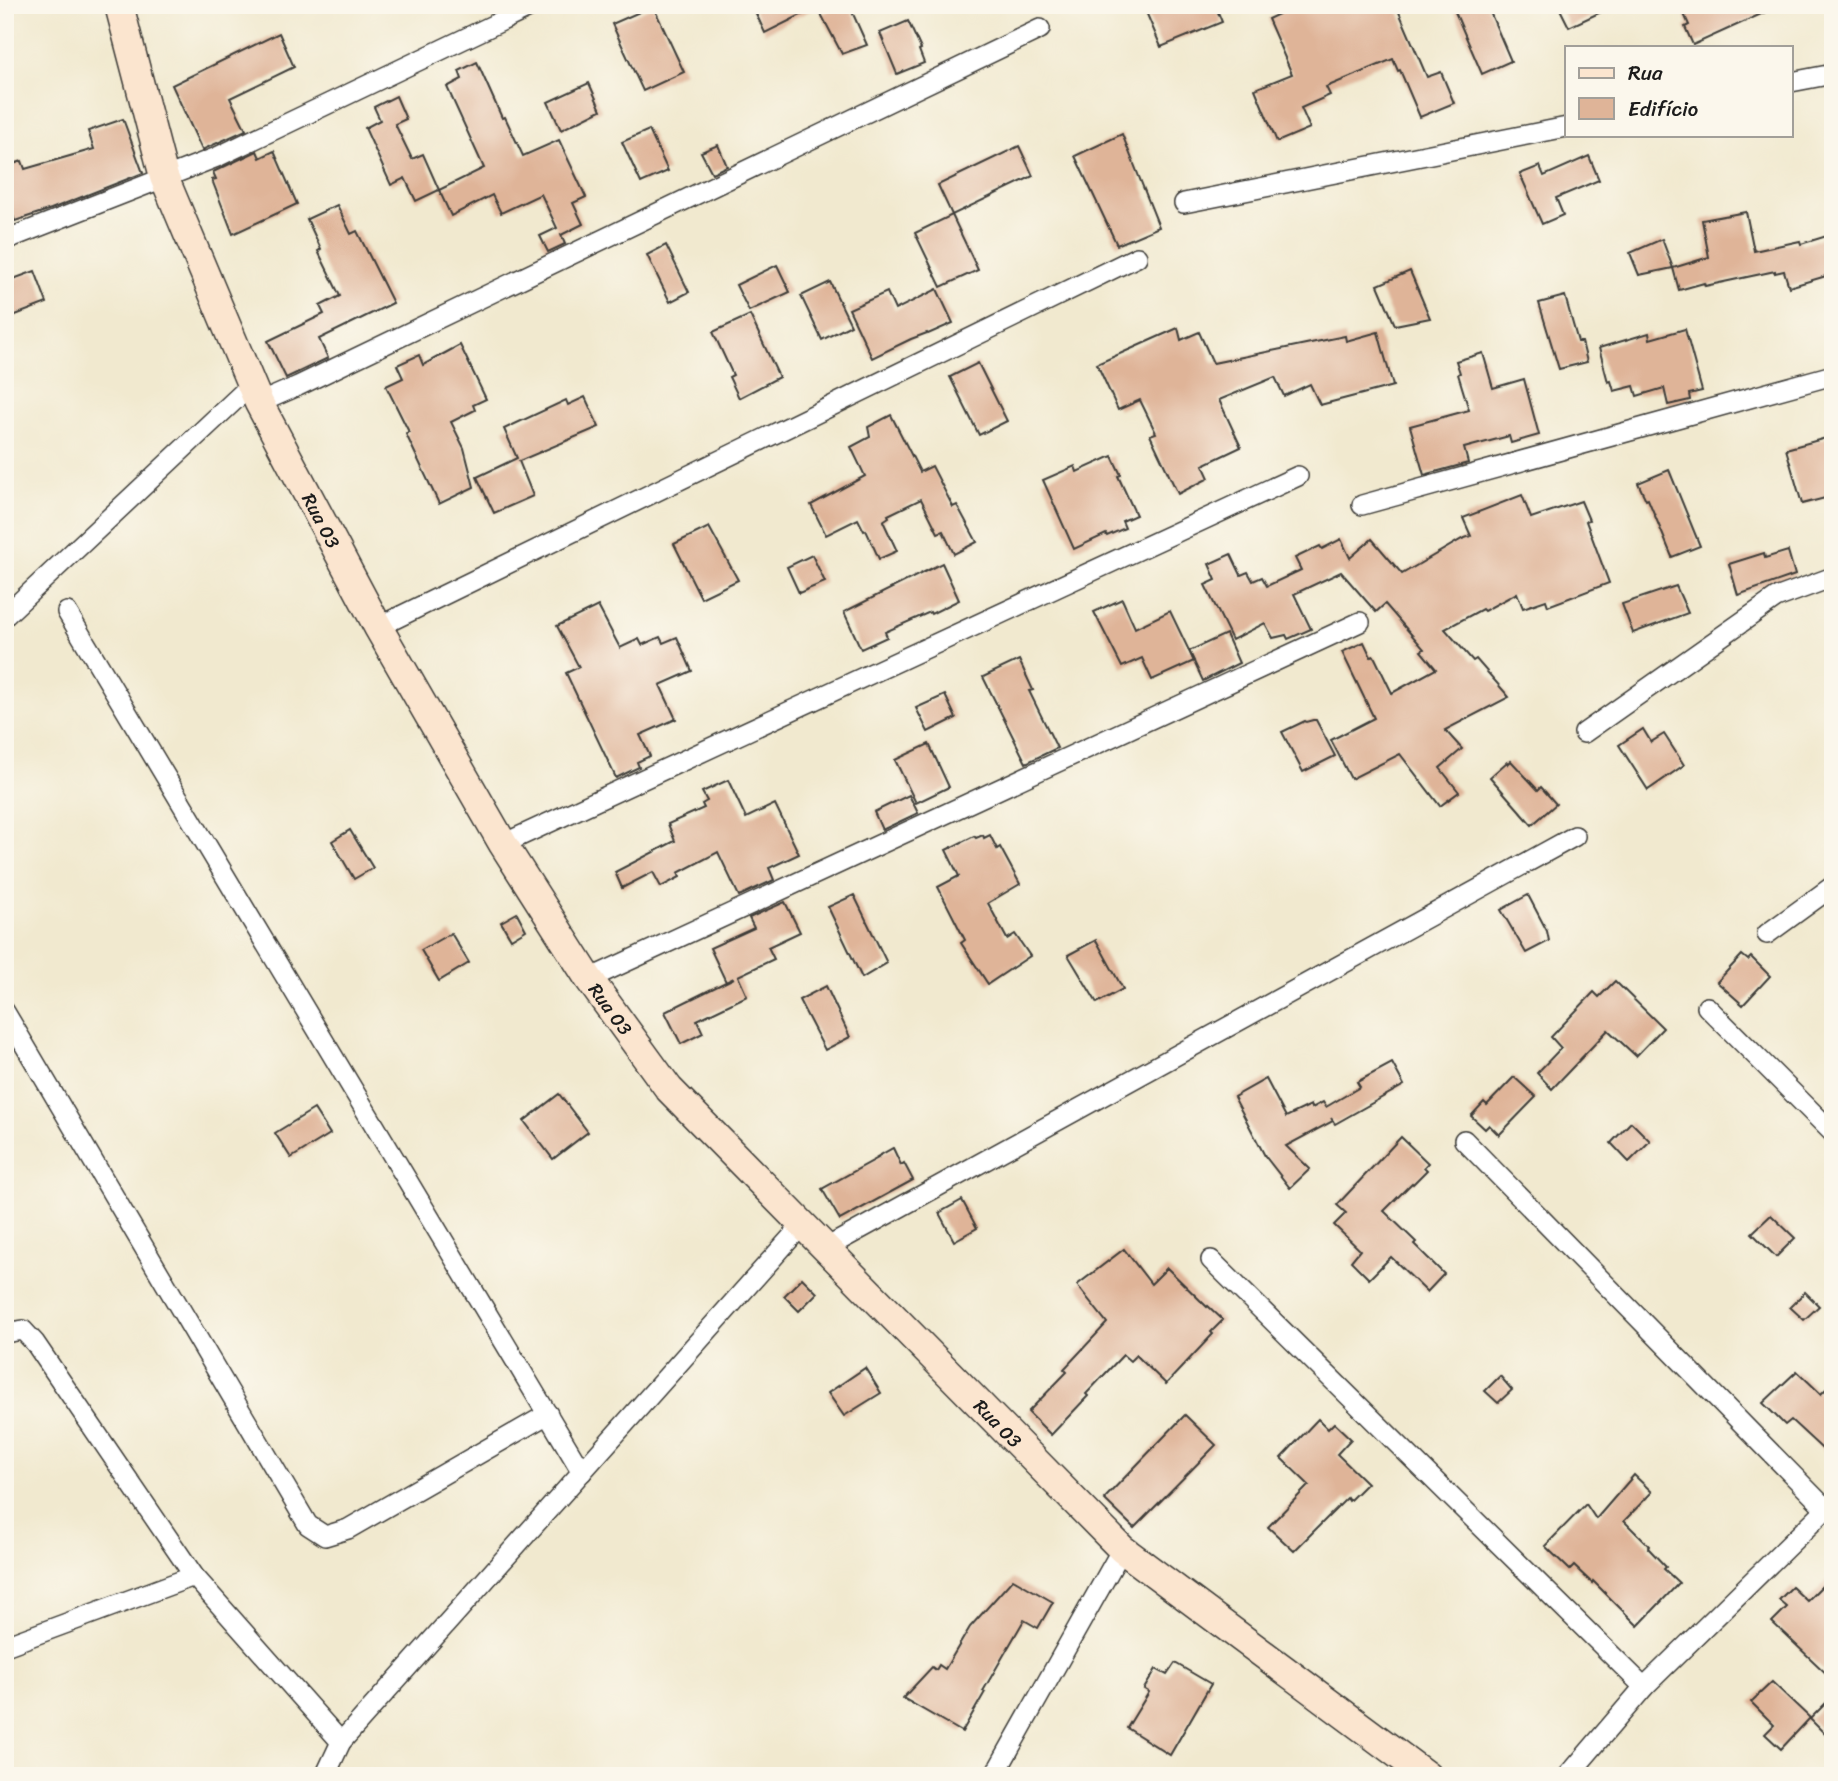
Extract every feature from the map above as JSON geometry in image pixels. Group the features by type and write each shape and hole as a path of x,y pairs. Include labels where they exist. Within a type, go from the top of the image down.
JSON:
{"street":[{"name":"Rua 03","path":"119,5 164,177 255,394 378,627 503,844 589,979 670,1089 1122,1549 1427,1776"},
{"path":"5,240 217,157 535,5"},
{"path":"5,616 255,394 298,386 1040,29"},
{"path":"1792,82 1833,74"},
{"path":"1185,202 1565,127"},
{"path":"378,627 1137,257"},
{"path":"1362,505 1833,374"},
{"path":"503,844 1298,476"},
{"path":"1584,733 1776,598 1833,577"},
{"path":"68,612 582,1472"},
{"path":"589,979 1360,622"},
{"path":"826,1248 1575,836"},
{"path":"1767,934 1833,886"},
{"path":"1707,1007 1833,1133"},
{"path":"5,1012 308,1525 325,1536 348,1529 548,1414"},
{"path":"1464,1140 1829,1505 1644,1687 1568,1776"},
{"path":"324,1776 341,1742 803,1224"},
{"path":"1211,1260 1644,1687"},
{"path":"5,1333 23,1330 36,1343 194,1576 341,1742"},
{"path":"995,1776 1122,1549"},
{"path":"5,1646 194,1576"}],"building":[{"path":"752,5 821,5 765,33"},
{"path":"840,5 849,5 867,45 842,54 821,14"},
{"path":"1143,5 1215,5 1222,22 1161,47"},
{"path":"1278,5 1396,5 1427,77 1441,72 1454,103 1420,117 1393,59 1326,87 1330,95 1301,108 1310,128 1277,142 1255,89 1292,74 1268,19 1281,13"},
{"path":"1452,5 1487,5 1511,61 1482,74"},
{"path":"1558,5 1616,5 1569,27"},
{"path":"1680,5 1781,5 1693,45 1685,27 1689,25"},
{"path":"653,6 684,72 643,91 612,24"},
{"path":"908,21 921,49 919,50 924,63 897,74 880,33"},
{"path":"279,33 294,67 230,98 246,130 202,150 172,85"},
{"path":"477,62 502,118 505,117 523,156 559,140 586,197 573,203 583,224 561,235 565,244 548,252 540,236 557,228 541,194 501,213 492,195 451,216 439,190 484,168 447,87 462,79 459,71"},
{"path":"589,83 601,110 561,130 548,102"},
{"path":"396,96 406,119 395,124 412,159 423,154 439,190 416,201 405,178 391,185 365,128 380,120 374,107"},
{"path":"123,119 143,173 15,221 12,213 5,215 5,167 22,161 25,169 94,149 88,131"},
{"path":"649,130 668,171 641,183 622,142"},
{"path":"1122,134 1159,227 1117,245 1075,156"},
{"path":"718,145 727,166 712,173 701,152"},
{"path":"1019,146 1033,176 952,215 938,185"},
{"path":"257,151 260,158 274,151 297,204 233,234 212,180 216,179 213,172"},
{"path":"1589,156 1599,180 1556,198 1563,215 1542,224 1520,174 1540,166 1544,176"},
{"path":"337,205 351,234 357,231 393,303 319,339 328,358 286,378 268,341 324,314 320,306 340,296 318,251 321,249 307,219"},
{"path":"1746,212 1754,251 1800,241 1801,244 1833,234 1833,274 1789,287 1784,271 1775,271 1679,290 1673,268 1709,257 1702,220"},
{"path":"952,215 978,270 941,287 915,233"},
{"path":"1662,239 1673,268 1639,275 1630,253"},
{"path":"666,245 689,292 670,302 647,255"},
{"path":"777,265 790,292 749,311 736,285"},
{"path":"35,271 47,303 5,319 5,282"},
{"path":"1410,271 1430,318 1395,325 1378,285"},
{"path":"830,282 851,325 822,340 801,296"},
{"path":"937,289 953,323 872,358 849,309 887,292 895,310"},
{"path":"1565,296 1578,342 1582,342 1587,362 1559,369 1539,303"},
{"path":"750,315 779,377 739,398 729,377 733,375 713,332"},
{"path":"1178,328 1181,340 1199,332 1213,363 1345,336 1346,341 1378,332 1393,386 1320,405 1310,384 1284,396 1275,377 1219,400 1241,447 1203,465 1209,478 1178,494 1150,435 1156,433 1140,400 1118,410 1097,364"},
{"path":"1685,329 1702,391 1689,394 1690,400 1668,405 1664,388 1637,396 1634,386 1614,391 1611,381 1608,382 1599,348 1649,333 1650,339"},
{"path":"460,345 486,399 473,405 475,410 451,422 464,448 474,487 439,504 406,434 409,432 386,386 403,378 397,365 419,355 423,365"},
{"path":"1483,353 1493,388 1524,379 1539,435 1511,443 1509,436 1464,448 1468,463 1424,475 1410,426 1469,410 1456,361"},
{"path":"978,363 1007,421 979,435 950,377"},
{"path":"585,397 599,427 519,461 533,496 494,513 477,477 517,458 504,429 566,400 568,405"},
{"path":"891,415 920,472 932,466 953,507 957,505 977,542 954,554 943,531 938,533 921,499 888,515 883,521 897,551 879,559 858,519 826,535 811,505 865,476 851,447 870,437 868,427"},
{"path":"1833,436 1833,496 1802,504 1786,449"},
{"path":"1112,456 1136,515 1122,521 1125,528 1074,549 1043,480 1075,466 1077,472"},
{"path":"1669,470 1700,546 1672,557 1648,499 1646,500 1638,483"},
{"path":"1522,495 1531,518 1581,501 1609,583 1548,606 1546,600 1523,608 1517,593 1445,629 1509,697 1445,730 1462,749 1440,768 1459,792 1440,806 1400,754 1351,779 1331,740 1374,718 1342,652 1364,642 1392,693 1436,669 1421,651 1424,649 1385,604 1376,612 1341,572 1294,594 1311,629 1288,639 1286,635 1273,638 1265,623 1232,640 1205,585 1216,580 1209,564 1231,554 1241,575 1248,572 1253,581 1262,577 1267,586 1301,570 1295,558 1320,546 1322,549 1341,539 1350,558 1372,539 1402,574 1471,536 1463,518"},
{"path":"709,527 738,580 701,598 674,544"},
{"path":"1788,551 1795,575 1738,595 1729,564 1764,553 1765,558"},
{"path":"812,555 825,582 799,593 787,567"},
{"path":"942,563 959,600 885,632 887,637 861,649 844,612"},
{"path":"1676,586 1688,613 1633,633 1622,604"},
{"path":"1122,599 1135,628 1170,611 1194,661 1152,680 1142,658 1122,667 1094,612"},
{"path":"598,606 620,648 639,639 642,645 660,637 663,643 677,637 692,671 660,685 676,719 640,735 650,756 637,762 639,767 616,778 566,673 579,667 557,626"},
{"path":"1226,634 1239,663 1203,681 1189,651"},
{"path":"1019,660 1033,690 1029,691 1057,748 1026,763 983,677"},
{"path":"945,695 956,718 928,732 916,708"},
{"path":"1316,720 1335,756 1303,772 1282,732"},
{"path":"1643,729 1651,742 1664,734 1684,765 1648,790 1619,745"},
{"path":"929,744 949,787 916,803 895,760"},
{"path":"1511,761 1538,790 1541,787 1556,804 1532,825 1490,777"},
{"path":"728,780 746,818 775,804 799,854 769,868 774,880 739,896 718,852 678,873 680,877 661,887 653,872 622,888 615,872 675,841 668,824 704,808 702,804 707,801 702,792"},
{"path":"909,795 918,813 882,830 874,812"},
{"path":"350,830 373,868 354,879 332,841"},
{"path":"983,835 984,838 990,835 997,849 1000,847 1020,884 988,903 1007,939 1015,934 1030,956 988,984 961,943 965,940 938,887 959,876 946,850 974,836 976,838"},
{"path":"854,895 887,963 862,978 828,907"},
{"path":"1528,895 1547,931 1549,941 1526,953 1501,910"},
{"path":"785,902 800,932 768,947 774,959 738,976 747,996 697,1020 703,1033 681,1044 665,1012 726,982 710,948 754,928 749,918"},
{"path":"517,913 526,930 511,939 501,922"},
{"path":"451,933 469,963 439,981 421,950"},
{"path":"1096,940 1123,989 1097,1003 1068,955"},
{"path":"1742,955 1748,960 1751,957 1770,976 1743,1005 1717,982"},
{"path":"1615,981 1663,1028 1636,1056 1608,1030 1552,1089 1537,1073 1561,1048 1551,1037 1594,992 1599,997"},
{"path":"826,986 850,1037 825,1050 799,1000"},
{"path":"1392,1063 1404,1085 1335,1124 1333,1121 1286,1146 1310,1169 1290,1188 1265,1156 1234,1097 1266,1079 1286,1117 1323,1102 1326,1107 1360,1087 1357,1082"},
{"path":"1514,1077 1536,1097 1499,1135 1489,1125 1485,1129 1471,1116 1484,1102 1487,1105"},
{"path":"559,1094 588,1132 553,1159 524,1121"},
{"path":"314,1109 330,1134 291,1158 275,1133"},
{"path":"1631,1122 1650,1141 1629,1162 1611,1143"},
{"path":"1401,1137 1428,1163 1424,1167 1427,1170 1384,1211 1444,1274 1427,1292 1391,1257 1369,1279 1351,1261 1360,1250 1334,1225 1346,1213 1337,1205"},
{"path":"893,1148 901,1165 904,1163 913,1180 840,1220 822,1189"},
{"path":"962,1200 977,1228 954,1241 939,1213"},
{"path":"1771,1215 1795,1238 1776,1257 1752,1233"},
{"path":"1124,1249 1151,1284 1167,1268 1223,1320 1166,1384 1136,1355 1130,1361 1123,1355 1051,1435 1028,1412 1067,1372 1064,1369 1107,1323 1077,1285"},
{"path":"802,1278 817,1293 799,1311 784,1296"},
{"path":"1805,1292 1819,1306 1804,1320 1790,1307"},
{"path":"865,1368 881,1393 844,1416 828,1393"},
{"path":"1797,1371 1821,1394 1833,1382 1833,1459 1791,1420 1785,1425 1763,1403"},
{"path":"1500,1376 1512,1390 1498,1403 1485,1391"},
{"path":"1185,1415 1216,1445 1134,1528 1104,1499"},
{"path":"1318,1419 1328,1429 1334,1423 1351,1439 1337,1454 1367,1483 1349,1501 1347,1498 1294,1551 1268,1527 1309,1485 1281,1458"},
{"path":"1634,1475 1652,1492 1624,1521 1649,1546 1666,1567 1664,1569 1679,1583 1638,1626 1593,1581 1592,1583 1574,1566 1570,1570 1545,1546 1586,1504 1596,1519"},
{"path":"1833,1575 1833,1680 1772,1622 1787,1607 1779,1600 1792,1587 1807,1601"},
{"path":"1013,1579 1053,1602 1038,1628 1024,1620 962,1732 903,1698 932,1667 936,1670 939,1665 945,1669 970,1627"},
{"path":"1175,1663 1211,1684 1170,1755 1127,1728 1149,1692 1144,1689 1156,1669 1167,1675"},
{"path":"1772,1682 1810,1718 1781,1749 1765,1734 1774,1725 1751,1702"},
{"path":"1833,1696 1833,1742 1810,1719"}]}
